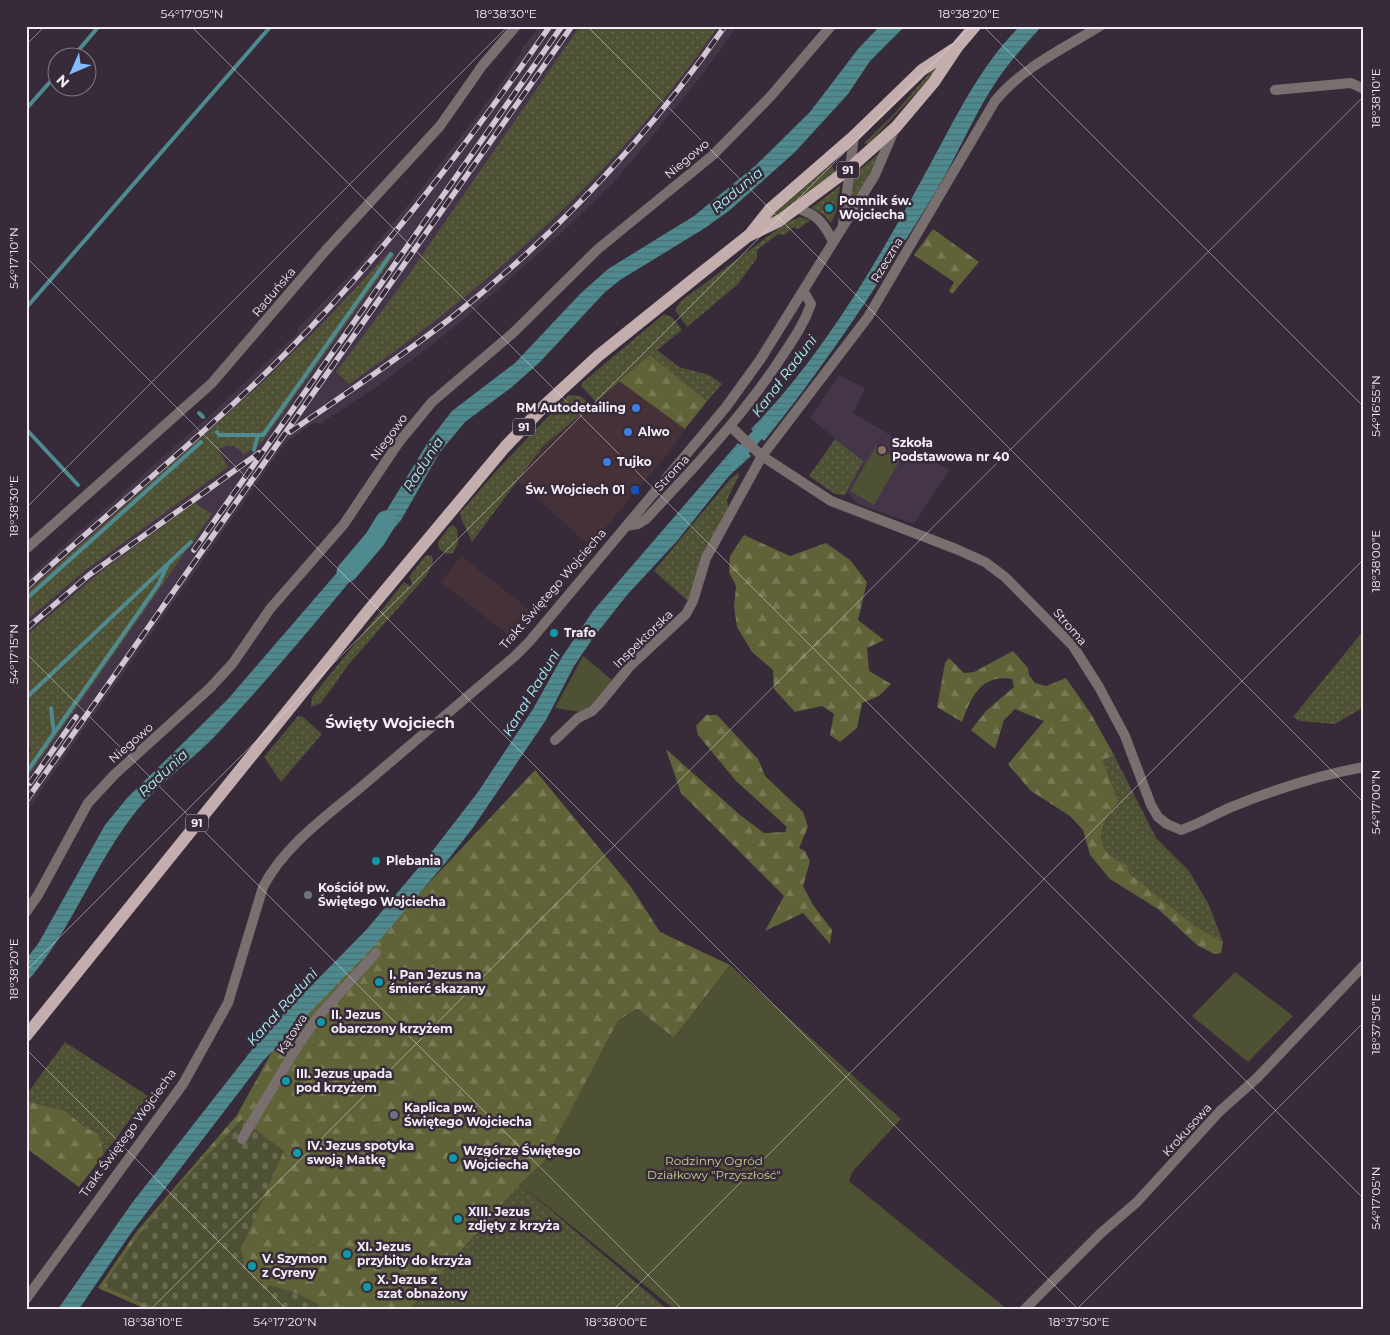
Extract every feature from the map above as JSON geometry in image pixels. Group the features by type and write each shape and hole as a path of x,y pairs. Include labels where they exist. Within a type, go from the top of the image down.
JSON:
{"main road":[{"name":"Trakt Świętego Wojciecha","path":"748,236 779,221 849,169 896,127 934,82 958,46 975,26"},
{"name":"Trakt Świętego Wojciecha","path":"26,1036 374,603 505,447 545,405 598,356 748,236 770,209 854,136 922,70 958,46"}],"street":[{"name":"Raduńska","path":"26,549 212,383 326,250 440,126 482,66 516,26"},
{"name":"Niegowo","path":"26,912 38,895 88,803 115,774 210,688 233,663 270,609 344,524 399,442 432,402 513,333 598,249 713,155 770,97 831,26"},
{"name":"Rzeczna","path":"760,454 868,317 995,101 1010,84 1027,70 1100,26"},
{"path":"1275,90 1343,84 1351,84 1364,89"},
{"name":"Trakt Świętego Wojciecha","path":"26,1299 183,1084 228,1003 263,887 271,871 281,858 324,819 515,656 726,407 760,360 804,292 843,224 853,213 875,175 896,127"},
{"name":"Trakt Świętego Wojciecha","path":"843,224 854,136"},
{"path":"796,208 814,214 822,222 833,241"},
{"name":"Stroma","path":"626,526 638,524 646,519 730,426 763,384 804,323 811,304 804,292"},
{"name":"Stroma","path":"730,426 760,454 842,506 956,549 985,562 1004,577 1072,646 1099,687 1126,736 1151,805 1158,816 1167,824 1181,830 1232,806 1280,788 1337,772 1364,767"},
{"name":"Inspektorska","path":"555,740 578,718 596,707 630,666 686,614 693,602 706,558 760,454"},
{"name":"Kątowa","path":"242,1139 297,1047 317,1018 376,953"},
{"name":"Krokusowa","path":"1025,1309 1101,1233 1137,1202 1220,1111 1257,1078 1364,965"}],"shaded area":[{"path":"539,26 738,26 698,80 612,184 554,240 457,325 382,383 320,424 315,422 286,442 26,812 26,579 219,407 297,333 298,328 358,266 414,198 494,93 522,52 522,48"},
{"name":"Szkoła Podstawowa nr 40","path":"839,375 865,388 853,413 949,470 914,524 858,504 847,492 862,461 810,418"},
{"path":"619,381 685,429 670,451 590,546 518,481 544,445"},
{"path":"461,556 537,616 516,641 441,582"}],"green space":[{"path":"580,26 718,26 680,79 639,129 550,222 453,307 349,384 336,372 407,277"},
{"path":"934,68 937,71 868,144 864,143 892,116"},
{"path":"882,151 850,210 854,174"},
{"path":"831,165 836,172 764,226 762,224"},
{"path":"840,186 836,213 831,223 823,214 811,208"},
{"path":"800,217 811,220 798,229 794,227 784,235 778,234 757,250 757,258 738,284 687,327 675,310 681,301 786,223"},
{"path":"933,229 979,262 952,294 949,291 954,282 914,255"},
{"path":"390,251 395,255 262,442 244,455 232,446 225,446 218,450 228,467 84,571 26,621 26,593 260,385 325,321"},
{"path":"664,314 672,317 682,330 657,350 679,367 709,375 722,384 707,401 650,355 596,402 581,386 583,382"},
{"path":"650,355 707,401 685,429 619,381"},
{"path":"569,395 580,396 592,405 544,445 472,542 460,513 497,470"},
{"path":"835,439 863,461 845,495 835,494 809,476"},
{"path":"876,446 900,460 874,505 850,491"},
{"path":"738,473 739,475 727,500 728,508 688,601 654,571 731,478"},
{"path":"196,502 212,514 26,779 26,756 31,750 26,745 26,636 99,573"},
{"path":"453,525 457,529 458,543 453,553 447,554 439,549 438,542 449,527"},
{"path":"744,535 790,556 826,543 850,560 867,582 858,620 884,640 867,648 869,671 891,684 879,696 862,703 857,728 840,742 830,735 834,714 822,706 795,712 774,689 773,670 752,652 737,627 734,606 736,586 729,572 730,556"},
{"path":"426,555 432,556 433,561 427,575 349,664 321,703 311,707 312,697 404,582 411,587 413,585 409,577"},
{"path":"1364,630 1364,707 1335,724 1300,721 1293,717"},
{"path":"1013,651 1028,668 1029,675 1035,683 1046,686 1066,678 1091,714 1114,755 1103,760 1118,802 1106,820 1103,829 1103,846 1115,859 1127,865 1129,873 1195,926 1223,942 1221,953 1214,954 1197,945 1158,909 1110,879 1090,855 1083,830 1070,816 1031,791 1008,764 1044,721 1015,709 1004,720 995,749 971,730 986,711 1014,687 1012,679 1001,678 992,680 979,689 969,704 962,722 937,707 945,663 949,658 964,673 974,672"},
{"path":"583,656 612,680 600,698 581,712 555,708"},
{"path":"706,715 717,715 758,759 765,776 803,812 808,827 799,848 805,851 810,861 803,886 813,905 832,930 830,944 803,913 765,931 784,896 681,793 666,749 740,815 764,833 785,832 787,827 736,781 698,735 696,726"},
{"path":"298,716 303,717 322,734 281,782 264,757"},
{"path":"1114,755 1156,838 1189,871 1209,905 1223,942 1195,926 1129,873 1126,865 1107,853 1103,846 1103,829 1111,811 1118,802 1103,760"},
{"path":"535,770 631,887 660,932 730,965 674,1038 637,1009 618,1021 544,1162 520,1184 410,1309 146,1309 98,1288 137,1231 237,1115 274,1048"},
{"name":"Rodzinny Ogród Działkowy \"Przyszłość\"","path":"730,965 901,1119 853,1171 849,1181 1007,1309 674,1309 520,1184 544,1162 618,1021 637,1009 674,1038"},
{"path":"1235,972 1293,1016 1248,1062 1192,1016"},
{"path":"65,1042 148,1096 104,1154 98,1133 83,1126 66,1111 26,1101 26,1095"},
{"path":"26,1101 66,1111 83,1126 98,1133 104,1154 79,1187 26,1148"},
{"path":"242,1119 284,1151 241,1249 246,1271 265,1284 297,1293 318,1304 317,1309 157,1309 103,1286 140,1233 181,1183"},
{"path":"520,1184 667,1309 410,1309"}],"water":[{"path":"880,26 905,26 870,61 848,94 795,152 730,210 705,228 620,280 604,293 540,362 512,387 465,422 440,452 401,520 376,549 365,539 388,508 428,442 452,411 515,363 580,294 608,269 694,216 755,166 810,112 858,49"},
{"path":"1020,26 1042,26 997,80 977,113 943,178 896,256 833,350 764,441 751,429 800,373 844,312 883,248 977,81 1004,43"},
{"path":"738,443 751,456 729,476 677,541 627,595 593,638 574,666 546,720 472,829 447,861 378,942 262,1062 131,1233 79,1309 58,1309 132,1203 265,1033 367,929 434,849 478,792 533,709 562,657 593,611"},
{"path":"360,546 371,556 314,624 215,736 138,809 108,852 57,941 26,983 26,959 38,944 105,825 128,797 228,699"}],"waterway":[{"path":"80,48 99,26"},
{"path":"26,308 271,26"},
{"path":"26,109 48,84"},
{"path":"217,432 219,435 263,435 391,254"},
{"path":"199,413 203,417"},
{"name":"Kanał Raduni","path":"734,461 767,424"},
{"path":"26,429 78,485"},
{"path":"254,450 258,435"},
{"path":"26,599 201,442"},
{"name":"Radunia","path":"347,572 375,539 386,521"},
{"path":"26,698 191,542"},
{"path":"26,773 158,585 168,564"},
{"path":"51,708 54,733"}],"railway":[{"path":"26,588 254,385 321,316 357,277 424,196 457,154 550,26"},
{"path":"194,550 562,26"},
{"path":"26,801 572,26"},
{"path":"290,432 451,318 527,253 564,218 633,145 696,67 725,26"},
{"path":"26,629 89,575 259,453"},
{"path":"30,783 76,717"}],"place":[{"name":"Pomnik św. Wojciecha","path":"829,208"},
{"name":"RM Autodetailing","path":"636,408"},
{"name":"Alwo","path":"628,432"},
{"name":"Szkoła Podstawowa nr 40","path":"882,450"},
{"name":"Tujko","path":"607,462"},
{"name":"Św. Wojciech 01","path":"635,490"},
{"name":"Trafo","path":"554,633"},
{"name":"Plebania","path":"376,861"},
{"name":"Kościół pw. Świętego Wojciecha","path":"308,895"},
{"name":"I. Pan Jezus na śmierć skazany","path":"379,982"},
{"name":"II. Jezus obarczony krzyżem","path":"321,1022"},
{"name":"III. Jezus upada pod krzyżem","path":"286,1081"},
{"name":"Kaplica pw. Świętego Wojciecha","path":"394,1115"},
{"name":"IV. Jezus spotyka swoją Matkę","path":"297,1153"},
{"name":"Wzgórze Świętego Wojciecha","path":"453,1158"},
{"name":"XIII. Jezus zdjęty z krzyża","path":"458,1219"},
{"name":"XI. Jezus przybity do krzyża","path":"347,1254"},
{"name":"V. Szymon z Cyreny","path":"252,1266"},
{"name":"X. Jezus z szat obnażony","path":"367,1287"}],"district":[{"name":"Święty Wojciech","path":"390,723"}]}
